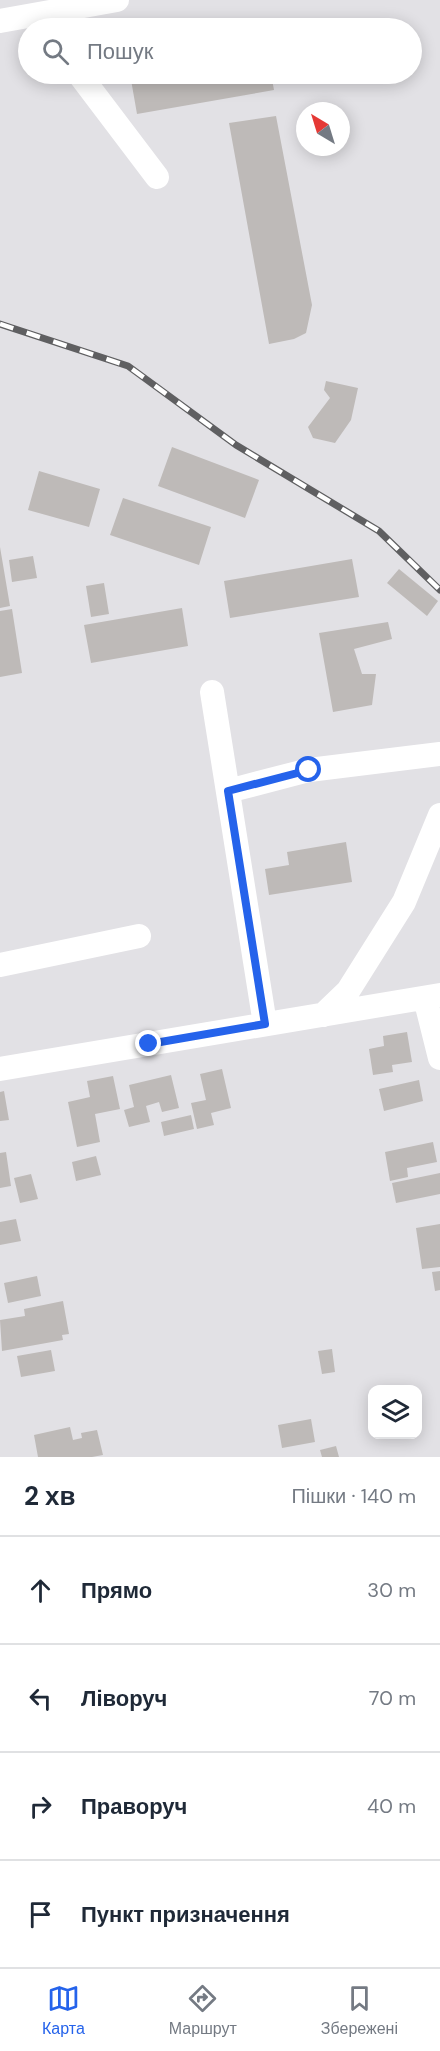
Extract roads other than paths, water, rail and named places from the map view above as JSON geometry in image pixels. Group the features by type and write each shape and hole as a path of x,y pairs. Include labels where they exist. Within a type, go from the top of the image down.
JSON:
{"street":[{"path":"65,18 117,0"},
{"path":"0,21 18,20"},
{"path":"87,84 157,177"},
{"path":"212,692 265,1024"},
{"path":"228,791 309,770 440,754"},
{"path":"323,1015 348,991 404,902 440,815"},
{"path":"0,965 139,936"},
{"path":"0,1069 432,996 440,1058"}],"railway":[{"path":"0,324 128,366 236,445 379,531 440,590"}]}
